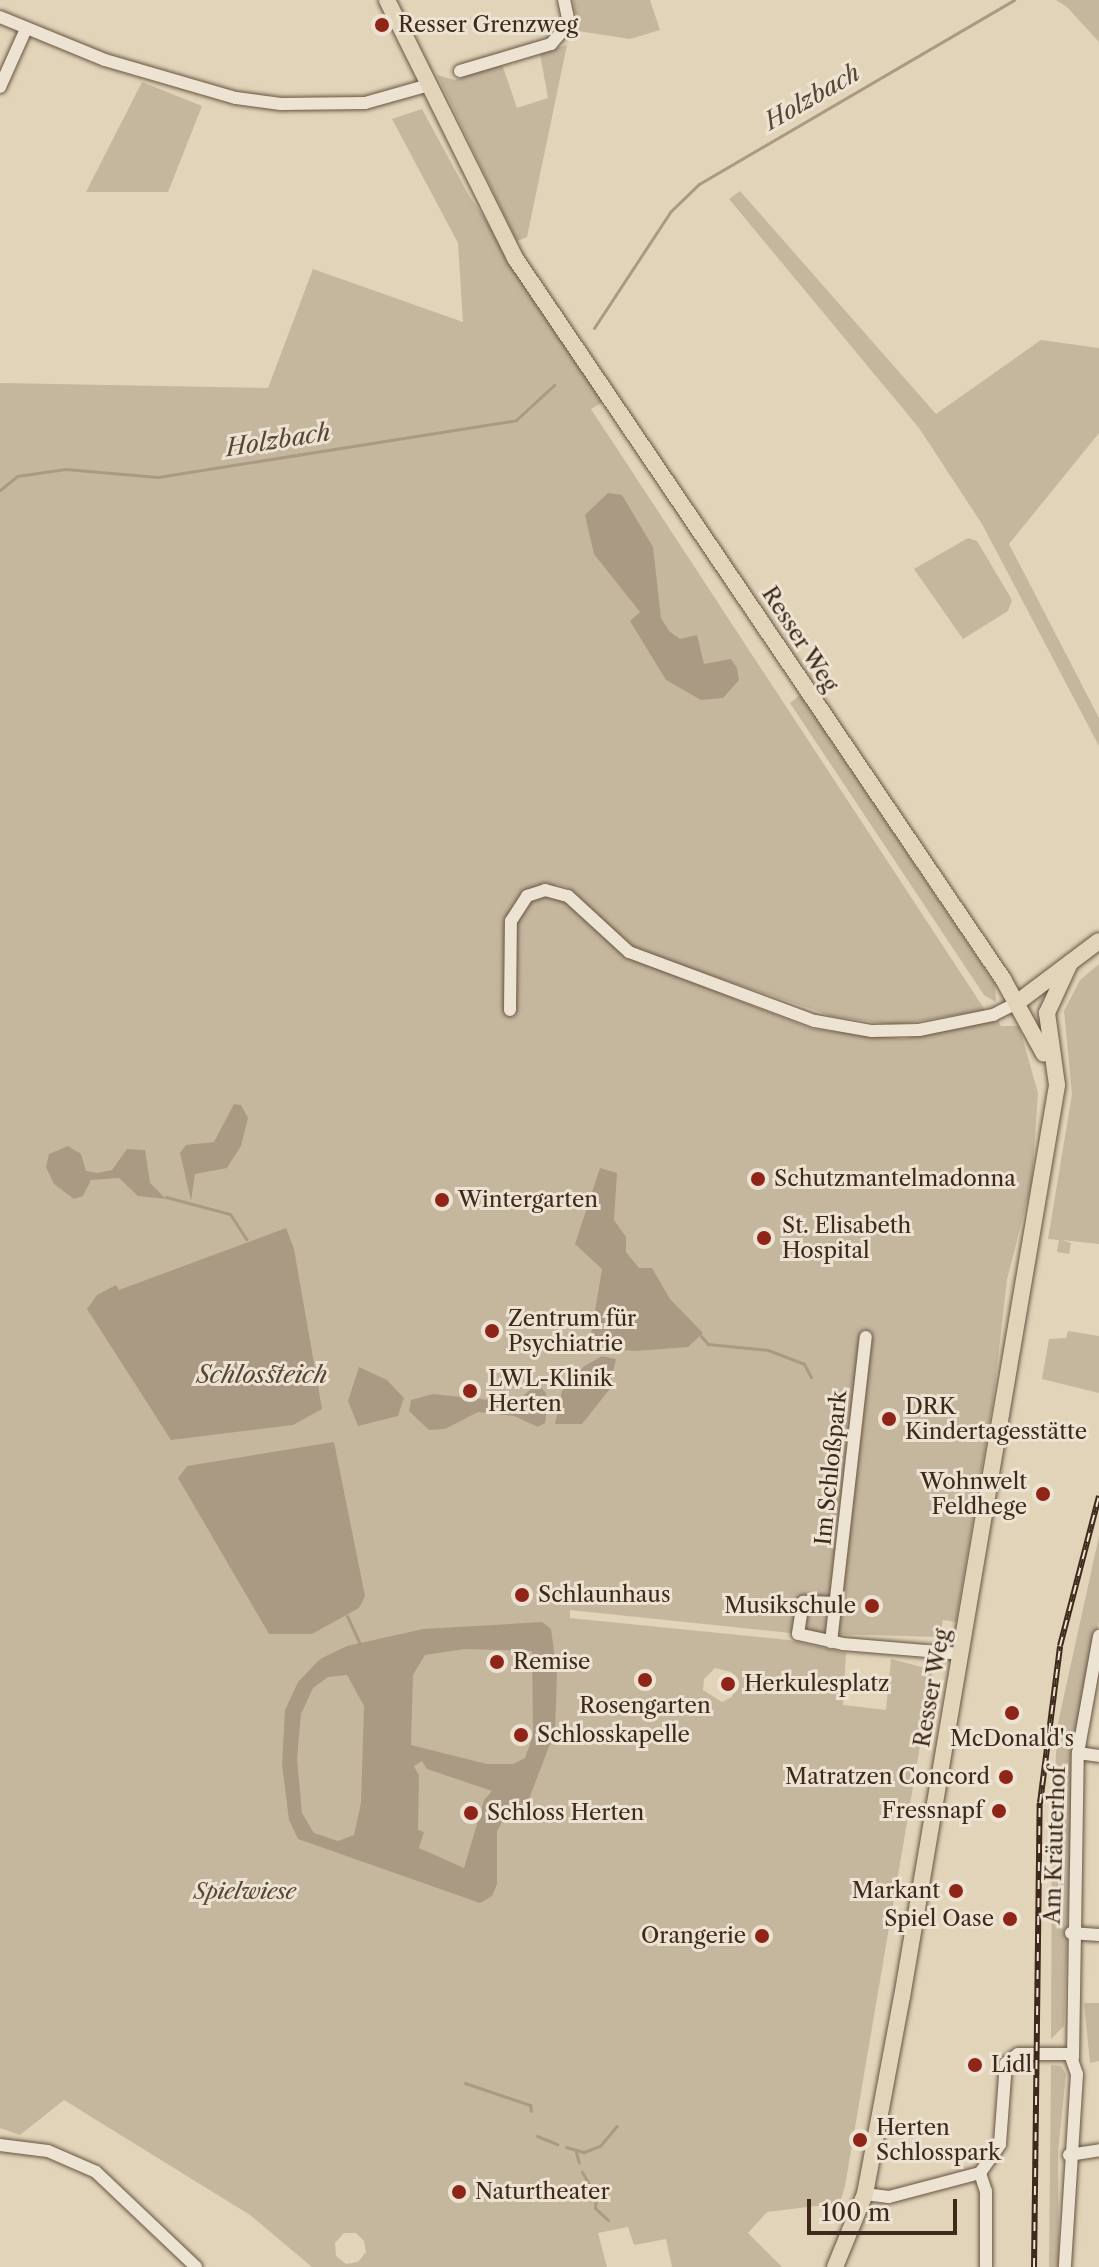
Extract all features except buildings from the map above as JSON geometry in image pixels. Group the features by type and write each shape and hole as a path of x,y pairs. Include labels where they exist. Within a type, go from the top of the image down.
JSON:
{"main road":[{"name":"Resser Weg","path":"387,0 515,258 1018,1002 1043,1049 1051,1111"},
{"path":"1018,1002 1099,941"},
{"name":"Resser Weg","path":"835,2267 865,2194 961,1654 1057,1085 1047,1013 1070,963"}],"street":[{"path":"460,71 551,44 569,23 564,0"},
{"path":"0,17 176,84 236,98 351,104 429,85"},
{"path":"0,87 26,29"},
{"path":"510,1010 511,921 527,896 545,890 568,896 629,952 815,1021 872,1031 919,1030 993,1015 1018,1002"},
{"name":"Im Schloßpark","path":"831,1642 866,1337"},
{"path":"836,1603 803,1602 797,1623 802,1637 961,1654"},
{"name":"Am Kräuterhof","path":"1065,2267 1069,2155 1077,2074 1073,2058 1071,1933 1078,1753 1099,1636"},
{"path":"1078,1753 1099,1756"},
{"path":"1071,1933 1099,1935"},
{"path":"865,2194 889,2197 980,2173 1000,2144 1006,2063 1018,2054 1035,2052 1064,2052 1073,2058"},
{"path":"0,2145 48,2151 96,2172 196,2267"},
{"path":"1069,2155 1099,2150"},
{"path":"980,2173 986,2191 986,2267"}],"green space":[{"path":"573,0 650,0 660,30 630,39 578,31"},
{"path":"1056,0 1099,0 1099,42 1067,7"},
{"path":"567,45 527,237 517,241 437,75 455,80 502,64 517,108 548,98 540,53"},
{"path":"142,82 202,106 168,192 86,192"},
{"name":"Spielwiese","path":"422,109 468,194 607,400 591,409 985,1010 895,1025 832,1016 635,950 567,887 555,884 562,900 628,957 812,1029 904,1039 996,1017 1001,1026 1019,1026 1038,1093 1032,1181 1007,1280 993,1401 956,1622 943,1620 940,1637 791,1633 570,1610 570,1618 789,1640 846,1653 843,1705 886,1710 891,1659 933,1670 840,2203 767,2212 748,2233 782,2267 672,2267 666,2239 634,2245 628,2227 598,2233 607,2267 312,2267 250,2215 64,2100 20,2135 0,2128 0,383 268,388 313,269 463,322 458,243 392,119","holes":["715,1668 731,1672 736,1681 732,1697 722,1702 703,1690 704,1679","344,2233 356,2233 364,2241 366,2252 358,2262 346,2264 336,2256 335,2243"]},
{"path":"740,191 936,414 1041,340 1099,348 1099,433 1009,544 1099,718 1099,746 982,524 919,428 729,199"},
{"path":"968,538 977,541 1012,600 1008,611 963,639 914,569"},
{"path":"800,695 995,984 996,1002 984,995 790,703"},
{"path":"1099,964 1099,1244 1062,1240 1071,1243 1069,1254 1057,1252 1059,1240 1048,1239 1072,1094 1064,1011 1080,980"},
{"path":"1068,1331 1099,1336 1099,1393 1042,1379 1049,1339 1066,1338"},
{"path":"1099,1536 1099,1621 1074,1752 1064,2026 1051,2039 1052,1821 1058,1723"},
{"path":"1084,2003 1099,2003 1099,2061 1090,2063"},
{"path":"1051,2065 1061,2066 1066,2074 1058,2152 1059,2267 1049,2267"}],"water":[{"path":"608,493 622,495 653,547 661,618 670,632 680,639 697,635 704,664 731,659 737,668 739,680 723,698 701,700 666,680 630,621 640,612 594,554 585,515"},
{"path":"234,1104 241,1105 248,1118 241,1146 227,1168 195,1174 191,1201 180,1153 186,1145 214,1142"},
{"path":"68,1146 81,1154 86,1171 97,1173 112,1170 127,1149 145,1150 150,1183 166,1199 138,1196 119,1178 91,1180 83,1196 74,1199 54,1184 46,1167 49,1154"},
{"path":"600,1168 617,1173 614,1220 626,1237 626,1252 639,1268 652,1268 670,1299 703,1333 688,1347 635,1351 589,1347 602,1269 575,1244"},
{"name":"Schlossteich","path":"286,1228 294,1249 322,1409 293,1425 171,1440 87,1309 97,1295 116,1285 119,1290"},
{"path":"602,1356 616,1359 609,1390 582,1424 555,1424 562,1391 583,1367"},
{"path":"359,1367 387,1380 404,1398 398,1416 358,1426 348,1401"},
{"path":"537,1383 546,1393 547,1410 545,1423 538,1427 514,1416 478,1412 445,1429 429,1430 409,1411 411,1400 433,1394 516,1403"},
{"name":"Schlossteich","path":"334,1442 365,1596 359,1608 312,1634 269,1634 178,1478 187,1466"},
{"path":"542,1622 551,1629 557,1673 555,1731 529,1799 505,1817 497,1831 497,1884 492,1896 480,1903 298,1839 289,1820 282,1764 285,1710 298,1682 320,1659 347,1646 423,1629","holes":["465,1649 532,1651 533,1735 525,1758 513,1764 487,1764 411,1745 413,1675 425,1655","347,1675 364,1706 361,1803 354,1835 338,1841 314,1833 302,1813 297,1759 301,1714 313,1688 328,1677","422,1761 427,1769 492,1791 484,1800 464,1868 419,1848 424,1832 418,1830 419,1776 414,1766"]}],"waterway":[{"name":"Holzbach","path":"594,328 671,211 699,184 1014,0"},
{"name":"Holzbach","path":"0,490 17,476 65,469 158,477 516,420 554,385"},
{"path":"166,1197 230,1214 246,1239"},
{"path":"701,1336 708,1344 768,1350 804,1364 811,1377"},
{"path":"347,1616 359,1642"},
{"path":"465,2083 530,2105 531,2111"},
{"path":"566,2147 584,2152 600,2146 617,2126"},
{"path":"537,2136 557,2144"},
{"path":"576,2152 579,2163"},
{"path":"582,2172 596,2196 595,2208 608,2220"}],"railway":[{"path":"1034,2267 1040,1803 1060,1646 1099,1496"}],"place":[{"name":"Resser Grenzweg","path":"382,25"},
{"name":"Schutzmantelmadonna","path":"758,1179"},
{"name":"Wintergarten","path":"442,1200"},
{"name":"St. Elisabeth Hospital","path":"764,1238"},
{"name":"Zentrum für Psychiatrie","path":"492,1331"},
{"name":"LWL-Klinik Herten","path":"470,1391"},
{"name":"DRK Kindertagesstätte","path":"889,1419"},
{"name":"Wohnwelt Feldhege","path":"1043,1494"},
{"name":"Schlaunhaus","path":"522,1595"},
{"name":"Musikschule","path":"872,1606"},
{"name":"Remise","path":"497,1662"},
{"name":"Rosengarten","path":"645,1680"},
{"name":"Herkulesplatz","path":"728,1684"},
{"name":"McDonald's","path":"1012,1713"},
{"name":"Schlosskapelle","path":"521,1735"},
{"name":"Matratzen Concord","path":"1006,1777"},
{"name":"Fressnapf","path":"999,1811"},
{"name":"Schloss Herten","path":"471,1813"},
{"name":"Markant","path":"956,1891"},
{"name":"Spiel Oase","path":"1010,1919"},
{"name":"Orangerie","path":"762,1936"},
{"name":"Lidl","path":"975,2065"},
{"name":"Herten Schlosspark","path":"860,2140"},
{"name":"Naturtheater","path":"459,2192"}]}
